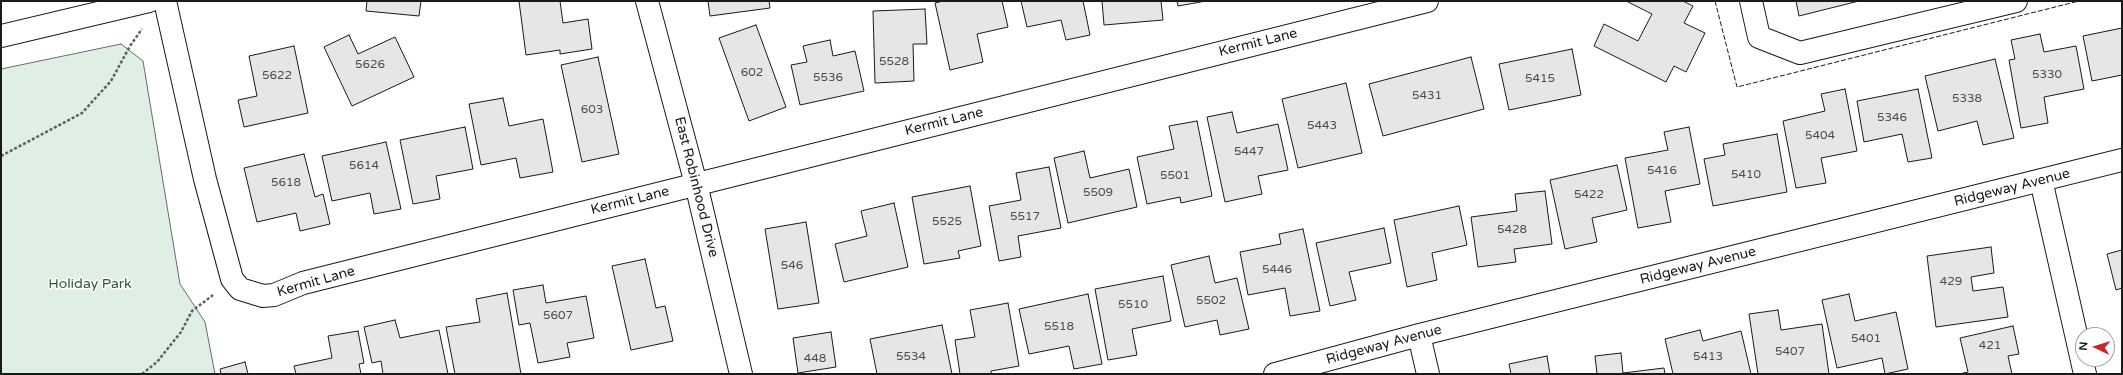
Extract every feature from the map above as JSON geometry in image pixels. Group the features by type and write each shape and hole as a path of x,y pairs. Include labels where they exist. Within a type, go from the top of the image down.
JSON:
{"street":[{"path":"1,36 149,1"},
{"path":"165,1 205,179 232,278"},
{"name":"East Robinhood Drive","path":"647,1 696,184 741,374"},
{"name":"Kermit Lane","path":"232,278 240,289 263,296 274,295 303,283 1427,1"},
{"path":"1751,1 1759,37 1800,53 2016,1"},
{"name":"Ridgeway Avenue","path":"1274,374 1419,335 2122,160"},
{"path":"2041,180 2085,374"},
{"path":"1419,335 1428,374"}],"path":[{"path":"1,156 82,113 111,81 130,46 144,26"},
{"path":"142,374 156,362 180,332 192,312 232,278"}],"green space":[{"name":"Holiday Park","path":"121,44 143,61 180,284 205,322 215,374 1,374 1,69"}],"building":[{"path":"367,1 421,1 419,16 366,11"},
{"path":"519,1 560,1 563,23 588,19 592,49 560,54 560,50 526,55"},
{"path":"708,1 769,1 770,8 710,16"},
{"path":"943,1 1002,1 1008,27 977,34 983,62 950,70 935,3"},
{"path":"1021,1 1083,1 1090,35 1066,40 1061,20 1027,27"},
{"path":"1102,1 1161,1 1163,20 1104,25"},
{"path":"1177,1 1206,1 1178,6"},
{"path":"1626,1 1683,1 1693,6 1684,23 1705,33 1686,72 1674,66 1666,82 1594,46 1604,24 1638,41 1652,14"},
{"path":"1796,1 1859,1 1799,16"},
{"path":"925,9 927,44 913,44 914,81 875,83 873,11"},
{"path":"756,25 786,107 749,121 719,38"},
{"path":"2122,28 2122,75 2092,81 2083,36"},
{"path":"2040,34 2044,52 2076,46 2084,89 2044,97 2048,123 2021,128 2009,60 2015,59 2011,40"},
{"path":"349,35 358,54 395,37 414,77 352,106 324,47"},
{"path":"830,40 833,56 855,51 864,91 800,105 791,65 807,62 803,46"},
{"path":"294,46 308,113 244,127 238,100 257,96 249,56"},
{"path":"1572,49 1581,95 1509,110 1499,64"},
{"path":"598,57 619,154 582,162 561,65"},
{"path":"1471,57 1484,109 1383,136 1369,84"},
{"path":"1995,59 2014,138 1983,145 1977,121 1938,131 1925,76"},
{"path":"1346,83 1362,153 1298,168 1282,99"},
{"path":"1845,89 1857,151 1821,158 1826,183 1796,188 1783,121 1825,111 1821,94"},
{"path":"1918,89 1932,158 1908,162 1902,134 1864,142 1857,101"},
{"path":"503,98 509,126 543,119 553,172 520,178 516,158 481,165 469,104"},
{"path":"1232,112 1237,133 1278,124 1288,170 1258,176 1262,194 1225,202 1207,117"},
{"path":"1197,121 1212,196 1181,203 1180,197 1147,204 1137,157 1174,149 1169,126"},
{"path":"465,127 473,169 436,176 440,199 413,204 400,140"},
{"path":"1689,127 1700,184 1665,191 1671,222 1638,228 1625,158 1668,150 1664,132"},
{"path":"1777,134 1787,192 1713,206 1704,159 1725,155 1723,144"},
{"path":"386,142 401,209 374,214 370,193 332,201 322,156"},
{"path":"1084,151 1090,178 1129,169 1137,207 1068,223 1054,158"},
{"path":"304,154 315,197 323,194 330,224 300,231 296,213 257,222 244,168"},
{"path":"1617,165 1627,210 1592,218 1597,242 1565,249 1550,180"},
{"path":"1049,167 1061,228 1018,236 1021,257 999,261 989,206 1021,200 1016,173"},
{"path":"970,186 981,246 958,251 960,258 924,264 912,197"},
{"path":"1545,191 1552,244 1514,249 1516,262 1478,267 1471,217 1517,211 1515,194"},
{"path":"894,203 908,267 844,282 835,244 867,236 861,211"},
{"path":"1459,206 1467,245 1432,253 1437,280 1407,287 1394,220"},
{"path":"806,222 819,303 778,309 765,229"},
{"path":"1384,228 1391,263 1349,272 1356,300 1330,306 1316,243"},
{"path":"1303,229 1320,311 1290,316 1285,288 1248,295 1240,252 1281,244 1279,234"},
{"path":"1991,247 1994,273 1971,277 1973,291 2003,287 2008,317 1936,327 1927,256"},
{"path":"2122,250 2122,288 2116,290 2107,254"},
{"path":"1209,256 1215,283 1237,278 1249,329 1220,335 1217,320 1185,327 1171,265"},
{"path":"645,259 656,308 665,306 673,341 631,350 612,266"},
{"path":"1163,276 1171,321 1132,329 1137,355 1108,360 1095,289"},
{"path":"543,285 546,303 586,296 594,338 567,343 570,357 538,363 530,323 519,325 513,290"},
{"path":"507,293 521,374 455,374 446,327 480,322 476,299"},
{"path":"1088,294 1102,364 1074,369 1069,346 1029,354 1019,309"},
{"path":"1849,294 1855,321 1896,312 1908,369 1885,374 1882,358 1837,368 1822,300"},
{"path":"1008,303 1019,366 991,371 991,374 960,374 955,340 975,337 970,310"},
{"path":"1778,310 1781,330 1822,324 1829,374 1758,374 1749,314"},
{"path":"395,320 400,338 439,330 448,374 383,374 381,361 372,363 364,327"},
{"path":"942,325 952,374 877,374 870,339"},
{"path":"2013,326 2019,354 2008,356 2012,374 1959,374 1968,372 1960,338"},
{"path":"1700,330 1703,341 1741,331 1751,374 1673,374 1665,339"},
{"path":"358,331 364,363 359,364 361,374 296,374 294,366 332,358 328,336"},
{"path":"831,332 836,367 798,373 793,338"},
{"path":"1621,353 1623,373 1664,368 1665,374 1597,374 1595,356"},
{"path":"1547,356 1550,374 1511,374 1509,364"},
{"path":"245,362 248,374 221,374 220,369"}],"fence":[{"path":"1715,1 1737,87 2079,1"}]}
